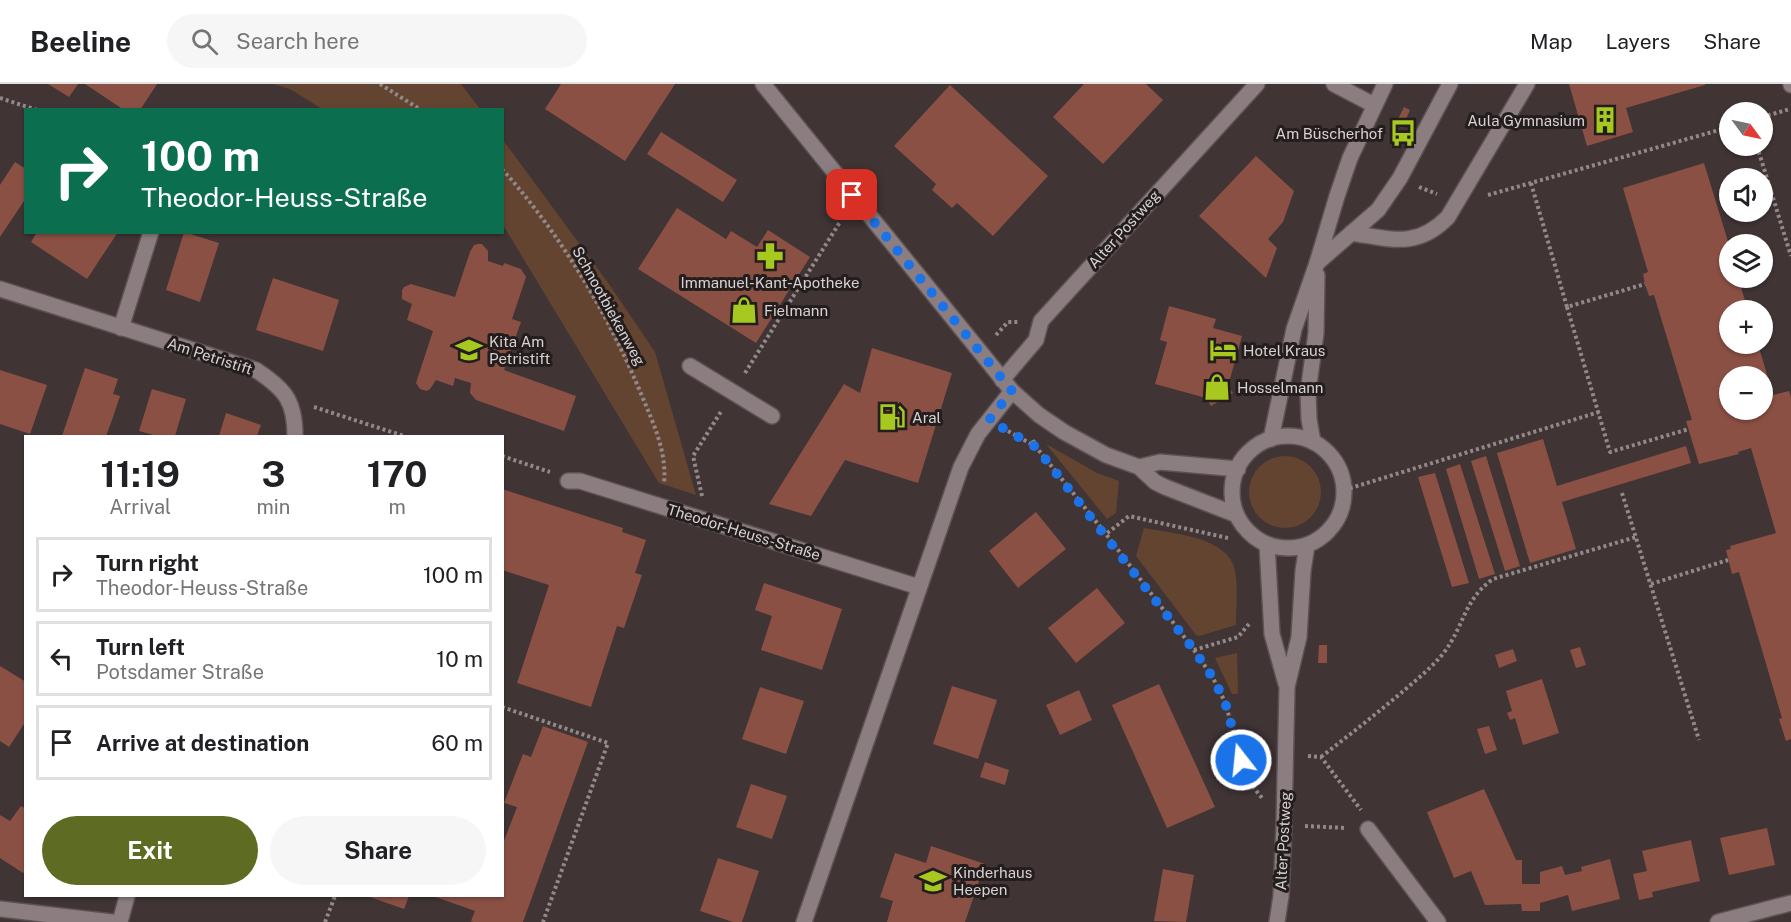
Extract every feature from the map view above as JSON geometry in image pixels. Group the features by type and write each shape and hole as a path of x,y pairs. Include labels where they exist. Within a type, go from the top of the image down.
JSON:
{"street":[{"path":"763,84 1007,386 1040,415 1064,432 1106,454 1139,467 1155,482 1165,487 1237,515"},
{"name":"Alter Postweg","path":"1007,386 1036,340 1041,321 1257,84"},
{"path":"1334,84 1374,105"},
{"path":"1271,439 1294,328 1344,177 1385,84"},
{"path":"1313,442 1308,392 1316,333 1317,263 1370,218 1388,196 1450,84"},
{"path":"1351,233 1411,240 1437,228 1448,217 1527,84"},
{"path":"121,328 150,234"},
{"name":"Am Petristift","path":"0,289 256,370 274,382 288,399"},
{"path":"690,366 772,416"},
{"path":"804,922 961,467 970,447 989,420 1007,386"},
{"path":"288,399 295,418 295,435"},
{"path":"1286,436 1300,437 1313,442 1331,456 1340,472 1344,490 1343,504 1338,518 1329,530 1307,545 1283,548 1267,544 1245,528 1237,515 1233,502 1233,486 1238,469 1247,455 1259,444 1271,439 1286,436"},
{"path":"1139,467 1160,462 1238,469"},
{"name":"Theodor-Heuss-Straße","path":"568,481 579,481 659,505 919,587"},
{"name":"Alter Postweg","path":"1267,544 1272,634 1287,687"},
{"name":"Alter Postweg","path":"1277,922 1281,896 1287,687 1299,637 1307,545"},
{"path":"1368,829 1438,922"},
{"path":"120,922 127,897"},
{"path":"1718,922 1791,903"},
{"path":"0,909 112,922"}],"path":[{"path":"380,84 418,108"},
{"path":"0,98 31,108"},
{"path":"1773,114 1791,109"},
{"path":"1419,186 1457,201 1474,199 1719,130"},
{"path":"1760,156 1791,256"},
{"name":"Schnootbiekenweg","path":"504,172 561,243 623,352 660,439 665,467 664,486 659,505"},
{"path":"1531,183 1610,452 1689,429"},
{"path":"707,520 693,456 840,222"},
{"path":"1567,307 1645,284"},
{"path":"979,352 1008,322 1041,321"},
{"path":"288,399 401,435"},
{"path":"1344,490 1599,412"},
{"path":"989,420 1036,447 1106,534 1194,650 1213,678 1225,702 1247,779 1284,824 1368,829 1365,814 1321,757"},
{"path":"504,457 547,470 568,481"},
{"path":"1622,493 1699,740"},
{"path":"1106,534 1129,516 1210,536 1267,544"},
{"path":"1286,754 1321,757 1374,716 1443,654 1459,630 1472,599 1482,586 1493,579 1636,537"},
{"path":"1651,584 1728,560"},
{"path":"1194,650 1238,637 1270,599"},
{"path":"504,707 608,743 543,922"},
{"path":"325,922 335,897"}],"shaded area":[{"path":"273,84 461,84 479,108 320,108 290,89"},
{"path":"504,141 609,284 655,352 696,495 659,483 504,227"},
{"path":"1046,444 1097,473 1119,481 1116,513 1107,519"},
{"path":"1285,456 1305,462 1315,472 1321,492 1315,512 1305,522 1285,528 1265,522 1255,512 1249,492 1255,472 1265,462"},
{"path":"1144,528 1194,537 1218,547 1227,555 1233,564 1236,577 1236,625 1196,635 1136,556"},
{"path":"1237,653 1238,694 1232,694 1215,658"}],"building":[{"path":"48,84 78,84 69,97"},
{"path":"85,84 157,84 141,108 121,108"},
{"path":"561,84 675,84 625,161 545,109"},
{"path":"1084,84 1146,84 1163,100 1103,164 1053,117"},
{"name":"Aula Gymnasium","path":"1569,84 1705,85 1626,108 1633,132 1587,146"},
{"path":"950,85 1048,176 993,236 957,203 952,208 932,190 936,184 894,146"},
{"path":"1404,107 1410,110 1402,128 1395,125"},
{"path":"661,132 737,180 723,202 647,154"},
{"path":"1256,156 1294,191 1283,222 1268,239 1277,248 1266,278 1199,216"},
{"path":"15,162 24,168 24,201 0,237 0,185"},
{"path":"1704,163 1719,212 1719,222 1722,222 1726,234 1719,234 1719,288 1741,288 1745,300 1719,300 1719,354 1761,354 1764,366 1719,366 1719,420 1773,420 1773,395 1789,391 1791,397 1791,739 1786,741 1779,719 1782,718 1739,572 1732,574 1726,550 1731,549 1730,546 1776,533 1751,448 1738,452 1739,454 1699,464 1686,421 1692,420 1654,295 1649,296 1645,284 1643,274 1648,272 1623,188"},
{"path":"677,208 726,239 731,231 757,247 768,230 810,257 756,343 638,269"},
{"path":"36,234 117,234 87,279 31,242"},
{"path":"183,234 219,243 200,302 166,290"},
{"name":"Kita Am Petristift","path":"482,244 488,251 488,261 503,266 504,263 521,269 526,277 512,319 521,322 504,370 576,396 564,431 476,400 470,393 471,383 455,378 453,386 436,380 427,391 420,389 416,383 433,331 407,320 412,304 402,299 402,290 411,284 455,297 470,252 474,245"},
{"path":"273,278 339,300 323,351 256,330"},
{"path":"1169,306 1216,319 1213,328 1242,336 1228,386 1233,393 1211,406 1206,398 1155,384 1167,342 1160,340"},
{"path":"872,348 952,373 918,483 845,460 811,516 769,504 844,384 860,393"},
{"path":"85,368 118,379 113,394 120,396 106,435 62,435"},
{"path":"0,370 47,385 30,434 0,424"},
{"path":"152,389 186,399 175,435 153,435 139,431"},
{"path":"226,413 261,425 257,435 219,435"},
{"path":"1543,439 1557,486 1686,446 1691,463 1562,502 1576,549 1530,563 1497,453"},
{"path":"1486,456 1520,566 1505,571 1471,461"},
{"path":"1460,464 1495,574 1479,579 1446,469"},
{"path":"1435,473 1469,583 1452,587 1418,477"},
{"path":"504,490 623,528 622,532 646,540 635,573 642,575 624,628 617,626 591,707 517,683 549,585 504,571"},
{"path":"1036,512 1066,549 1018,588 989,551"},
{"path":"764,583 842,609 822,670 761,650 772,616 755,610"},
{"path":"1097,588 1125,623 1076,663 1048,628"},
{"path":"1319,645 1327,645 1327,663 1318,663"},
{"path":"1580,647 1586,665 1576,668 1570,650"},
{"path":"1513,649 1517,661 1499,668 1495,655"},
{"path":"0,666 24,681 24,724 9,747 0,741"},
{"path":"1542,679 1559,733 1523,745 1515,718 1510,720 1507,713 1512,711 1506,691"},
{"path":"1159,684 1215,807 1167,828 1112,705"},
{"path":"952,686 997,700 978,759 933,744"},
{"path":"760,687 804,701 786,754 742,739"},
{"path":"1079,690 1092,720 1060,735 1046,705"},
{"path":"543,726 588,742 523,922 473,922 471,921 475,911 436,897 504,897 504,841 517,807 504,803 523,754 531,757"},
{"path":"1489,726 1497,750 1485,754 1477,729"},
{"path":"985,762 1009,770 1005,785 980,777"},
{"path":"751,784 787,796 772,839 736,827"},
{"path":"1484,789 1516,860 1522,860 1522,884 1540,884 1540,872 1562,866 1565,875 1582,871 1581,867 1610,859 1620,899 1572,911 1568,895 1540,903 1540,911 1522,911 1521,904 1485,905 1471,871 1454,878 1427,812"},
{"path":"21,806 24,808 23,873 0,858 0,815 10,821"},
{"path":"1767,828 1775,865 1729,875 1720,838"},
{"path":"1691,840 1700,881 1652,892 1653,897 1639,900 1633,874 1647,871 1642,851"},
{"name":"Kinderhaus Heepen","path":"931,846 985,864 965,922 887,922 893,901 880,897 895,853 926,863"},
{"path":"718,858 759,871 742,922 733,922 700,911"},
{"path":"1163,869 1194,875 1186,922 1154,921"},
{"path":"370,897 409,897 404,909"}],"place":[{"name":"Aula Gymnasium","path":"1605,120"},
{"name":"Am Büscherhof","path":"1403,133"},
{"name":"Immanuel-Kant-Apotheke","path":"770,256"},
{"name":"Fielmann","path":"744,310"},
{"name":"Kita Am Petristift","path":"469,350"},
{"name":"Hotel Kraus","path":"1223,350"},
{"name":"Hosselmann","path":"1217,387"},
{"name":"Aral","path":"892,417"},
{"name":"Kinderhaus Heepen","path":"933,881"}],"route":[{"path":"852,195 1012,391 989,420 1036,447 1106,534 1194,650 1213,678 1225,702 1241,760"}]}
